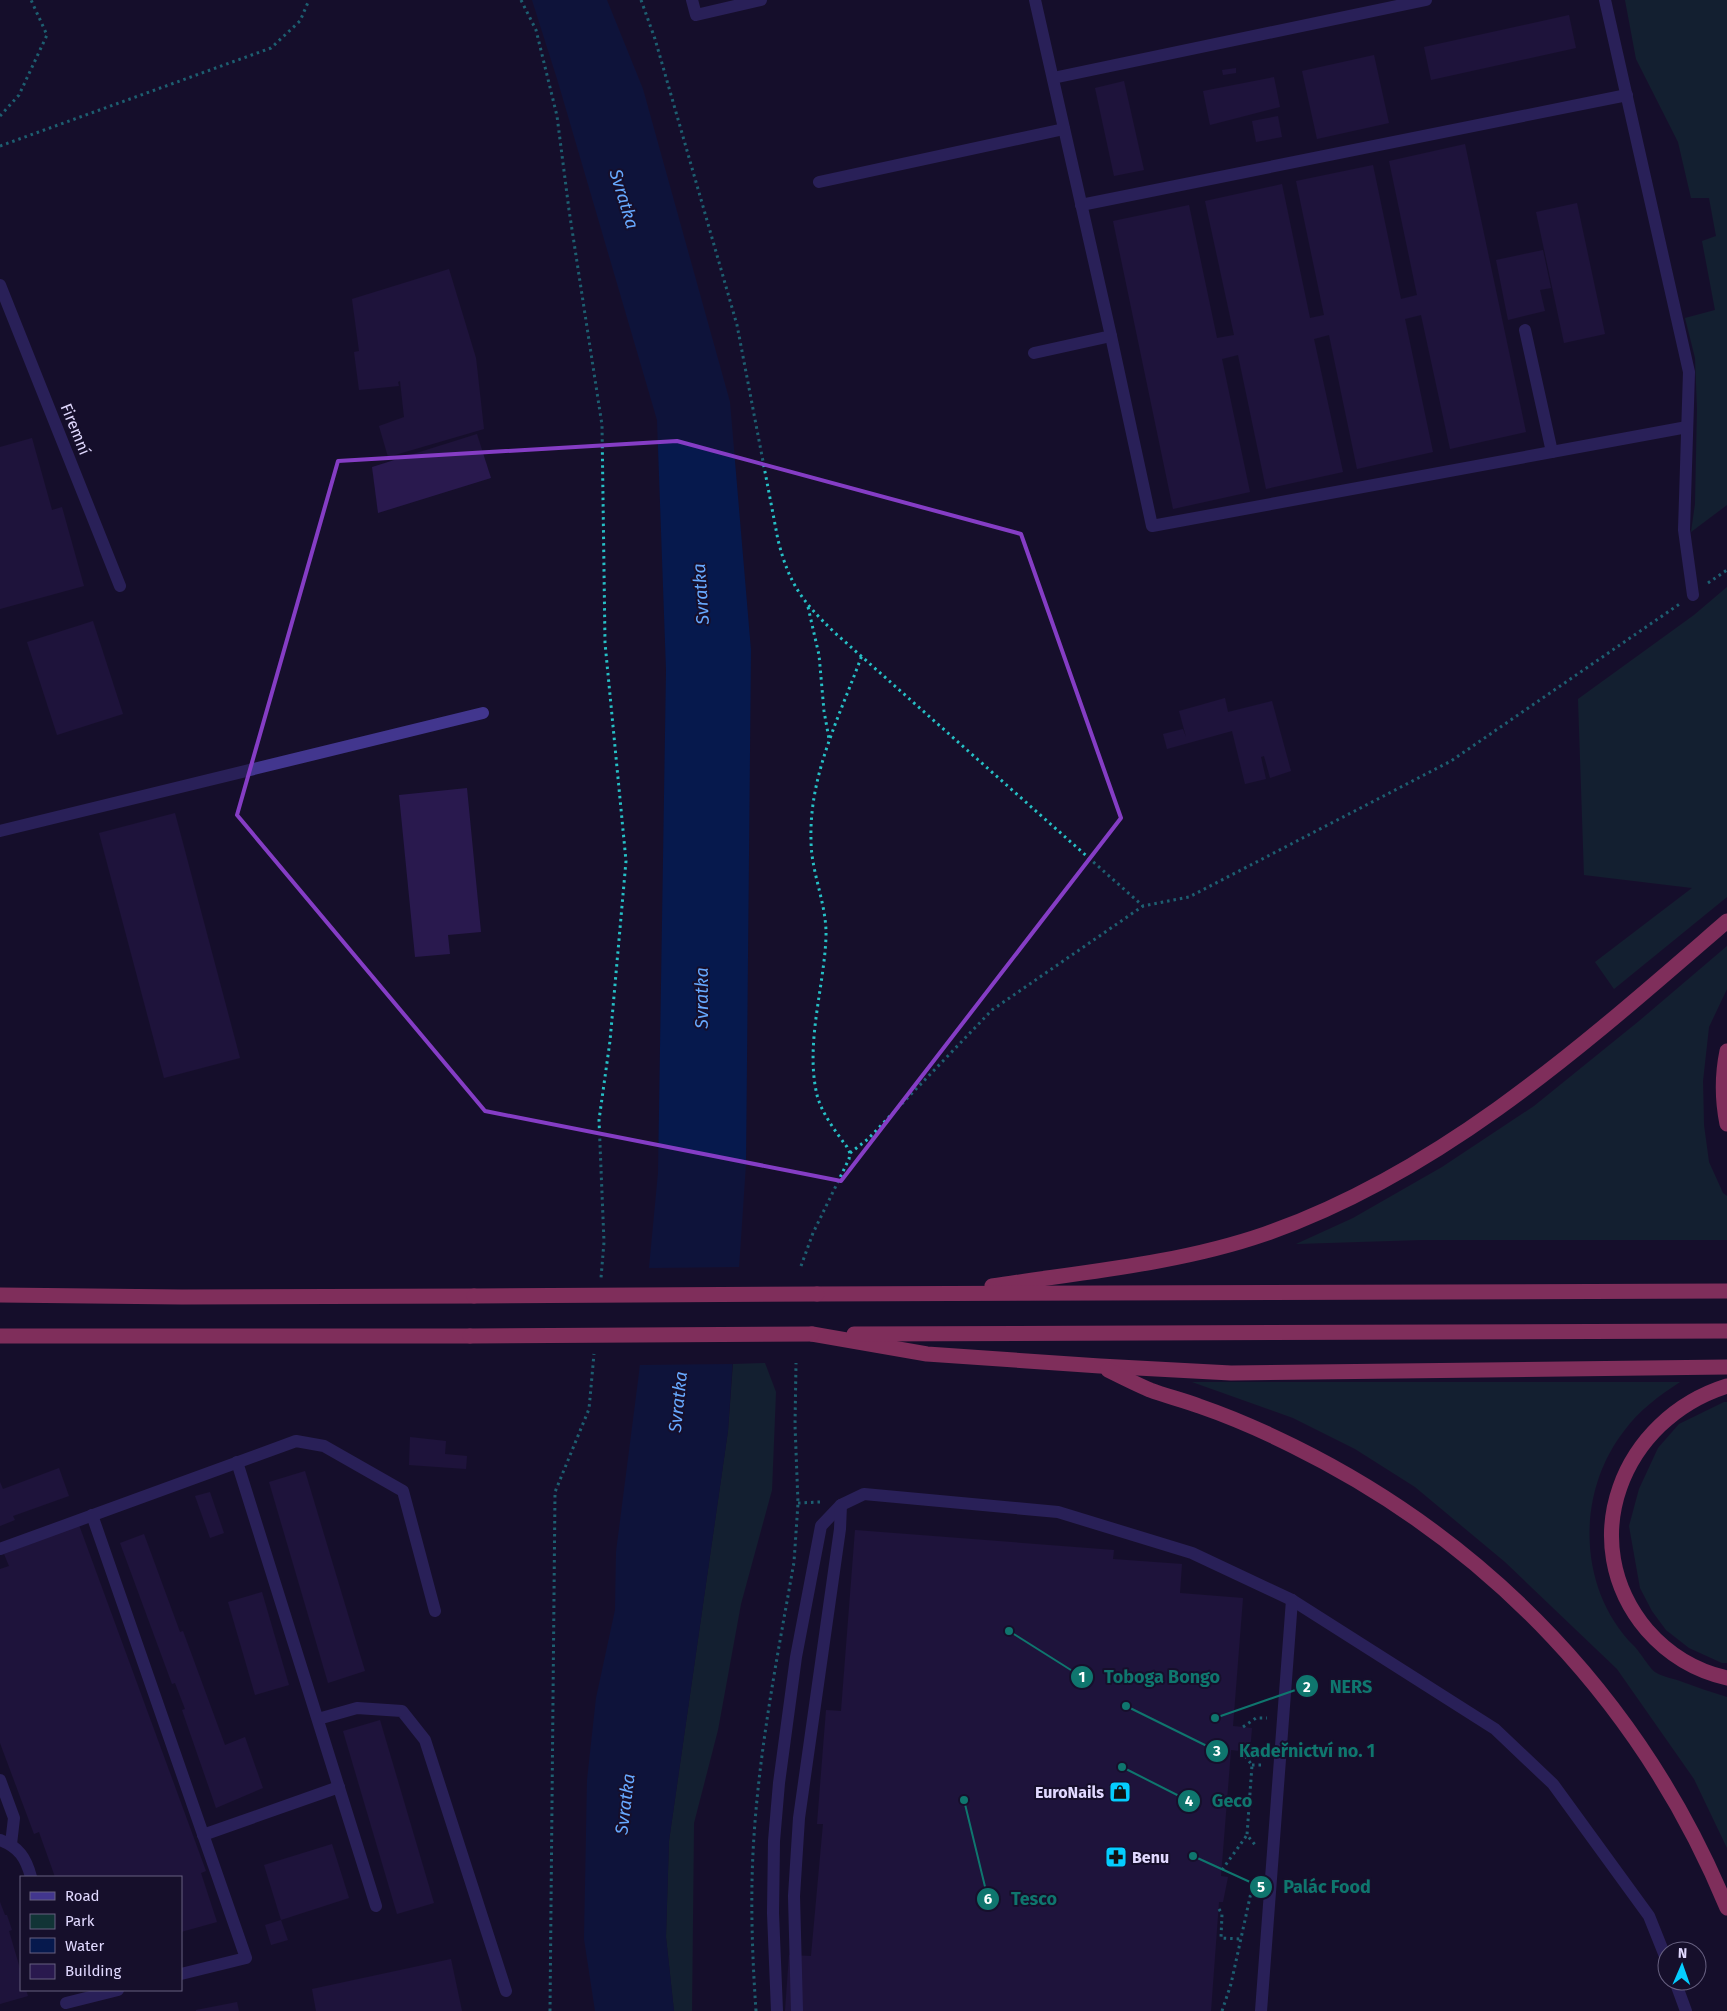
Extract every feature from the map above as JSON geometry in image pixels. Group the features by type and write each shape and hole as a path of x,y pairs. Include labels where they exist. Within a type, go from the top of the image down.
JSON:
{"highway":[{"path":"941,1293 1195,1253 1264,1234 1325,1210 1441,1149 1516,1096 1727,921"},
{"path":"1727,1051 1723,1081 1723,1102 1727,1124"},
{"path":"0,1295 172,1297 1727,1290"},
{"path":"0,1336 1727,1331"},
{"path":"812,1334 926,1354 1231,1373 1727,1367"},
{"path":"1100,1366 1151,1390 1246,1424 1338,1468 1424,1523 1505,1589 1543,1625 1578,1664 1611,1704 1641,1747 1669,1791 1694,1837 1727,1908"},
{"path":"1727,1386 1697,1397 1680,1408 1652,1432 1641,1446 1630,1461 1615,1500 1612,1542 1614,1563 1620,1583 1628,1603 1644,1626 1668,1651 1705,1672 1727,1678"}],"street":[{"path":"692,0 696,15 761,0"},
{"path":"1035,0 1152,526 1687,427"},
{"path":"1053,78 1426,0"},
{"path":"1605,0 1689,372 1684,530 1693,594"},
{"path":"1082,205 1627,95"},
{"path":"818,182 1064,129"},
{"name":"Firemní","path":"0,285 120,586"},
{"path":"1525,330 1552,452"},
{"path":"1034,352 1111,336"},
{"path":"0,831 483,713"},
{"path":"0,1549 296,1441 324,1446 403,1491 435,1611"},
{"path":"237,1462 376,1906"},
{"path":"777,2011 773,1913 774,1841 778,1783 796,1657 821,1526 841,1505 864,1494 1058,1512 1192,1553 1292,1600 1495,1729 1553,1784 1649,1916 1659,1941"},
{"path":"797,2011 794,1896 799,1818 840,1529 841,1505"},
{"path":"92,1515 246,1958 182,1974"},
{"path":"1261,2011 1292,1600"},
{"path":"318,1719 357,1708 402,1711 425,1740 506,1991"},
{"path":"0,1780 14,1818 5,1842 26,1860 31,1876"},
{"path":"204,1835 339,1787"},
{"path":"63,1991 67,2007 115,1991"},
{"path":"1679,1991 1686,2011"}],"path":[{"path":"0,116 18,95 47,36 31,0"},
{"path":"0,146 271,48 300,21 309,0"},
{"path":"521,0 536,30 557,116 569,210 602,425 605,643 626,861 610,1041 599,1120 604,1242 601,1281"},
{"path":"641,0 655,40 738,325 782,557 795,588 808,607 1143,906"},
{"path":"801,1266 813,1233 846,1168 850,1153 868,1139 992,1010 1143,906 1189,897 1451,761 1727,570"},
{"path":"808,607 819,655 824,711 829,740"},
{"path":"850,1153 822,1106 814,1073 814,1038 826,934 811,838 817,785 829,740 862,656"},
{"path":"550,2011 555,1492 589,1409 594,1350"},
{"path":"1243,1727 1256,1718 1283,1719"},
{"path":"1222,1870 1247,1835 1252,1765 1241,1751"},
{"path":"1247,1835 1260,1851"},
{"path":"1222,2011 1231,1984 1252,1886"},
{"path":"1219,1909 1222,1914 1220,1938 1241,1939"}],"highlighted area":[{"path":"677,441 1021,534 1121,818 841,1181 485,1111 237,815 338,461"}],"green space":[{"path":"1625,0 1727,0 1727,505 1691,532 1695,504 1697,409 1695,358 1685,318 1715,310 1702,241 1716,236 1709,198 1691,198 1678,142 1636,59"},
{"path":"1727,587 1727,897 1614,989 1595,962 1692,888 1584,875 1578,699 1694,615"},
{"path":"1727,946 1727,989 1709,1027 1703,1081 1704,1125 1709,1162 1723,1193 1727,1196 1727,1240 1421,1240 1296,1244 1353,1218 1442,1167 1534,1106 1639,1021"},
{"path":"765,1363 776,1392 772,1490 741,1604 718,1730 694,1823 692,2011 674,2011 666,1937 669,1841 728,1431 733,1364"},
{"path":"1192,1382 1680,1382 1636,1416 1608,1456 1597,1483 1591,1512 1590,1541 1593,1570 1602,1598 1615,1623 1650,1668 1663,1676 1727,1697 1727,1848 1694,1779 1617,1669 1505,1562 1415,1487 1355,1449 1293,1418"},
{"path":"1727,1402 1727,1663 1722,1663 1689,1648 1666,1630 1652,1611 1640,1588 1629,1526 1639,1489 1658,1448 1679,1424"}],"water":[{"name":"Svratka","path":"532,0 607,0 643,89 730,402 751,650 746,1164 728,1431 669,1841 666,1937 674,2011 595,2011 584,1939 587,1780 596,1698 615,1610 616,1552 639,1373 658,1173 666,670 657,420 558,82"}],"pier":[{"path":"741,1267 735,1364 637,1365 647,1268"}],"building":[{"path":"1569,15 1576,48 1431,80 1424,47"},
{"path":"1374,55 1389,123 1317,139 1302,71"},
{"path":"1236,68 1236,73 1223,75 1222,70"},
{"path":"1274,77 1280,107 1210,125 1203,91"},
{"path":"1124,81 1144,170 1114,176 1095,88"},
{"path":"1278,116 1282,137 1256,142 1252,121"},
{"path":"1465,144 1526,432 1450,449 1421,315 1405,319 1433,452 1357,469 1329,335 1314,339 1343,472 1266,489 1238,355 1222,359 1250,492 1173,509 1113,221 1189,205 1217,338 1234,335 1205,201 1282,184 1310,318 1324,315 1296,181 1373,165 1401,299 1417,295 1389,161"},
{"path":"1577,203 1605,334 1564,343 1536,212"},
{"path":"1543,250 1551,288 1540,290 1545,311 1508,320 1496,260"},
{"path":"449,269 476,358 484,429 388,457 379,426 404,417 400,381 398,382 399,386 359,390 354,352 359,351 352,299"},
{"path":"477,434 491,478 378,513 372,467"},
{"path":"32,438 52,510 62,507 84,586 0,609 0,447"},
{"path":"93,621 123,714 57,735 27,642"},
{"path":"1225,698 1228,712 1272,701 1291,771 1270,778 1264,756 1261,757 1266,779 1245,784 1232,731 1167,749 1163,734 1183,729 1186,737 1179,711"},
{"path":"467,788 481,932 448,935 450,954 415,957 399,795"},
{"path":"175,813 240,1058 164,1078 99,833"},
{"path":"410,1437 446,1441 445,1454 467,1456 466,1469 409,1465"},
{"path":"59,1468 69,1496 13,1516 15,1520 0,1526 0,1482 3,1489"},
{"path":"305,1471 365,1671 328,1683 269,1482"},
{"path":"210,1492 224,1533 210,1538 195,1496"},
{"path":"79,1525 206,1871 201,1873 217,1922 182,1932 182,1876 55,1876 39,1832 34,1834 0,1743 0,1569 9,1566 4,1554"},
{"path":"855,1530 1114,1550 1113,1559 1182,1564 1180,1593 1243,1598 1233,1726 1252,1728 1250,1752 1231,1750 1221,1876 1228,1877 1223,1902 1219,1902 1211,2011 785,2011 789,1955 811,1956 823,1824 817,1824 826,1710 841,1711"},
{"path":"144,1534 180,1632 183,1631 225,1745 245,1737 263,1788 216,1808 182,1710 185,1709 175,1683 172,1684 120,1543"},
{"path":"262,1592 289,1685 255,1695 228,1602"},
{"path":"380,1720 434,1903 397,1914 343,1731"},
{"path":"332,1844 349,1898 281,1920 264,1865"},
{"path":"0,1902 12,1930 9,1931 20,1969 20,1991 26,1991 28,1996 0,2004"},
{"path":"281,1920 288,1940 271,1945 265,1925"},
{"path":"451,1959 462,2011 316,2011 312,1989"},
{"path":"237,2002 239,2011 196,2011 196,2010"}],"place":[{"name":"Toboga Bongo","path":"1009,1631"},
{"name":"Kadeřnictví no. 1","path":"1126,1706"},
{"name":"NERS","path":"1215,1718"},
{"name":"Geco","path":"1122,1767"},
{"name":"EuroNails","path":"1120,1792"},
{"name":"Tesco","path":"964,1800"},
{"name":"Palác Food","path":"1193,1856"},
{"name":"Benu","path":"1116,1857"}]}
